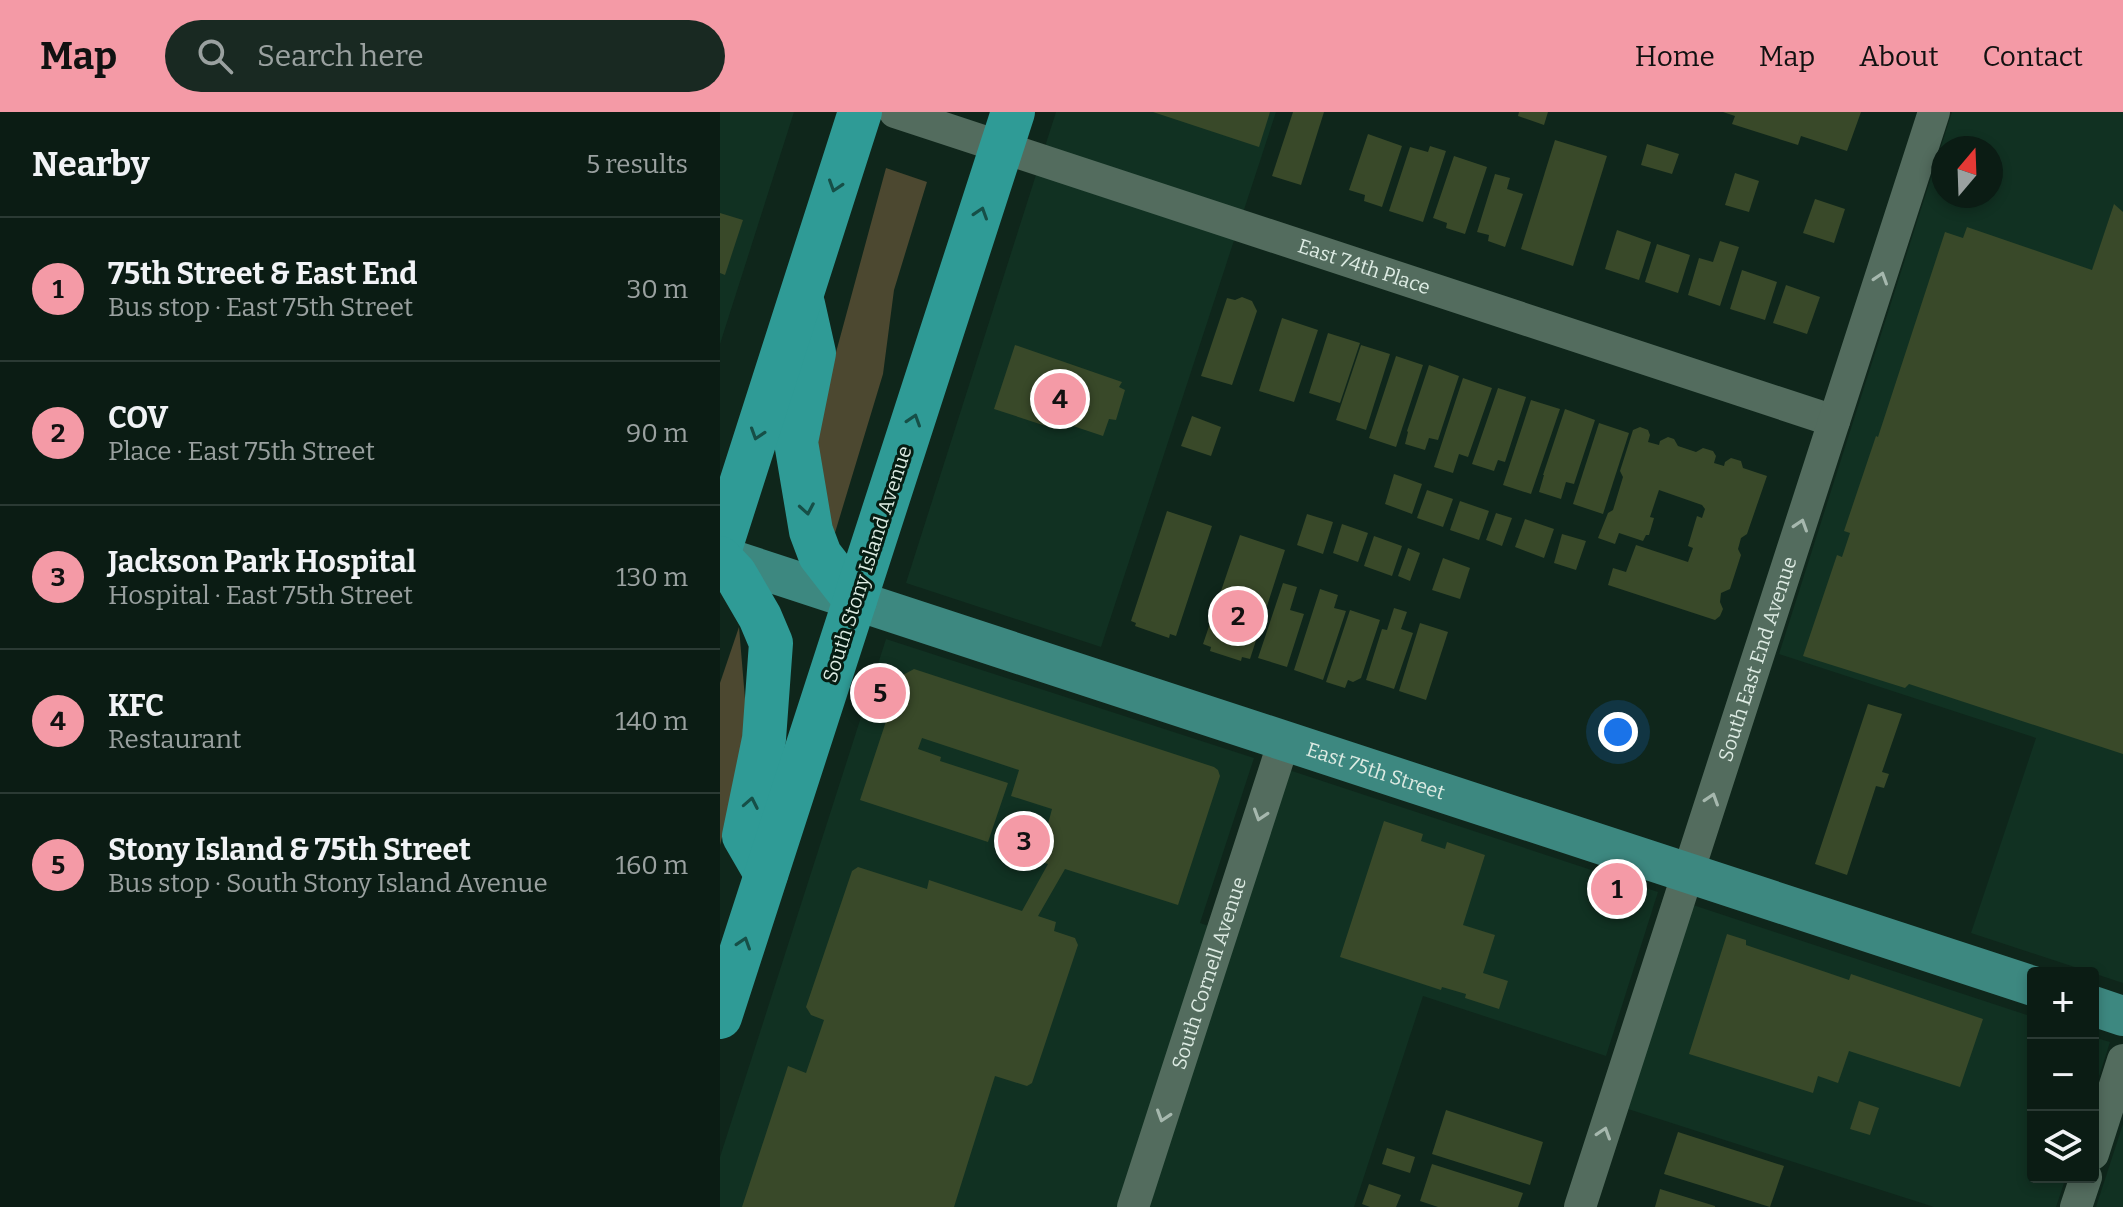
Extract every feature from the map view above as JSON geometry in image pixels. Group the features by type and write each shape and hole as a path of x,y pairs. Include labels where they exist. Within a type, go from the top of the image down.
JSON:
{"highway":[{"path":"720,549 860,112"},
{"name":"South Stony Island Avenue","path":"720,1017 1008,130"},
{"path":"801,295 814,353 796,442 811,531 820,555 855,600"},
{"path":"720,557 735,574 771,643 764,739 744,836 766,874"}],"main road":[{"name":"East 75th Street","path":"720,557 2027,984"},
{"path":"2099,1008 2123,1016"}],"street":[{"name":"East 74th Place","path":"895,112 1008,130 1834,421"},
{"name":"South East End Avenue","path":"1580,1207 1934,112"},
{"name":"South Cornell Avenue","path":"1133,1207 1284,741"},
{"path":"2099,1135 2123,1060"},
{"path":"2076,1207 2084,1183"}],"shaded area":[{"path":"720,112 794,112 720,344"},
{"path":"1056,112 1276,112 1101,647 906,583"},
{"path":"1952,112 2123,112 2123,983 2099,975 2099,967 2074,967 1971,933 2036,738 1779,654 1931,178 1931,208 2003,208 2003,136 1944,136"},
{"path":"886,168 927,182 894,290 883,374 834,536 814,522 819,415"},
{"path":"739,627 748,735 720,845 720,683"},
{"path":"886,639 1254,758 1200,923 1234,935 1289,770 1658,892 1606,1056 1423,996 1354,1207 720,1207 720,1157"},
{"path":"1693,905 2027,1015 2027,1183 2064,1183 2056,1207 1934,1207 1628,1109"},
{"path":"2099,1039 2110,1042 2099,1076"},
{"path":"2123,1124 2123,1207 2096,1207"}],"building":[{"path":"1153,112 1270,112 1259,147"},
{"path":"1293,112 1324,112 1301,185 1272,176"},
{"path":"1519,112 1548,112 1544,125 1518,116"},
{"path":"1723,112 1861,112 1847,151 1801,136 1798,145 1732,124 1735,116"},
{"path":"1368,134 1402,146 1382,207 1364,201 1365,195 1349,190"},
{"path":"1555,140 1607,156 1573,266 1521,249"},
{"path":"1647,144 1679,154 1672,174 1641,165"},
{"path":"1430,146 1446,151 1423,222 1389,211 1410,147 1428,152"},
{"path":"1454,156 1487,167 1465,234 1446,228 1447,223 1433,218"},
{"path":"1735,173 1759,181 1749,212 1725,205"},
{"path":"1495,174 1510,178 1507,189 1523,194 1505,247 1488,241 1489,235 1477,232"},
{"path":"1815,199 1845,209 1834,243 1803,233"},
{"path":"2114,204 2123,212 2123,754 1909,684 1905,688 1803,656 1837,555 1842,557 1850,533 1844,531 1945,232 1963,238 1967,227 2092,270"},
{"path":"720,213 743,220 725,275 720,273"},
{"path":"1617,230 1651,242 1639,280 1605,269"},
{"path":"1720,241 1739,247 1720,306 1688,295 1699,258 1713,262"},
{"path":"1657,244 1690,255 1678,293 1645,282"},
{"path":"1742,270 1777,282 1765,320 1730,309"},
{"path":"1786,285 1820,297 1807,334 1773,323"},
{"path":"1242,297 1252,301 1257,311 1232,385 1201,376 1227,298 1235,300"},
{"path":"1282,318 1318,330 1294,402 1259,391"},
{"path":"1328,333 1360,343 1340,403 1309,393"},
{"path":"1015,345 1122,382 1119,387 1125,390 1116,420 1109,419 1103,436 1058,421 1055,429 994,409"},
{"path":"1361,345 1390,354 1366,430 1336,420"},
{"path":"1396,356 1423,365 1396,447 1369,438"},
{"path":"1429,365 1459,376 1438,440 1429,438 1425,450 1405,444"},
{"path":"1463,378 1492,388 1468,457 1459,454 1453,473 1434,467"},
{"path":"1498,388 1526,397 1505,462 1498,460 1494,471 1472,464"},
{"path":"1531,400 1560,409 1531,494 1503,485"},
{"path":"1565,409 1595,420 1574,484 1566,482 1561,499 1539,492"},
{"path":"1192,416 1221,427 1211,456 1181,446"},
{"path":"1599,423 1629,433 1603,514 1573,504"},
{"path":"1640,427 1648,430 1648,442 1659,445 1668,437 1674,439 1678,446 1696,452 1703,448 1713,451 1716,456 1714,463 1724,466 1731,458 1741,461 1743,468 1767,476 1747,534 1741,538 1738,549 1741,555 1730,589 1721,593 1723,609 1715,620 1608,585 1613,568 1626,572 1636,545 1688,562 1693,548 1688,546 1697,516 1702,518 1705,509 1702,505 1659,490 1650,517 1654,518 1649,535 1643,541 1619,533 1615,544 1598,538 1608,513 1613,510 1623,477 1620,471 1633,430"},
{"path":"1394,474 1422,484 1412,514 1385,504"},
{"path":"1427,490 1453,499 1443,527 1417,518"},
{"path":"1460,501 1489,511 1479,540 1450,530"},
{"path":"1167,511 1212,526 1176,636 1170,634 1169,638 1135,626 1136,623 1131,621"},
{"path":"1496,513 1512,518 1502,546 1486,540"},
{"path":"1307,514 1333,522 1323,554 1297,545"},
{"path":"1525,519 1554,529 1544,558 1515,547"},
{"path":"1342,524 1368,533 1358,562 1333,553"},
{"path":"1562,534 1586,541 1576,570 1554,563"},
{"path":"1240,535 1285,550 1250,659 1242,657 1241,661 1210,651 1211,647 1203,644"},
{"path":"1374,536 1402,546 1392,576 1364,566"},
{"path":"1408,548 1420,553 1410,581 1398,576"},
{"path":"1443,558 1470,568 1460,599 1432,590"},
{"path":"1283,583 1297,587 1290,610 1304,614 1287,667 1258,658"},
{"path":"1320,589 1338,595 1334,608 1346,611 1323,680 1294,670"},
{"path":"1394,608 1407,612 1401,629 1413,633 1394,689 1366,680 1382,629 1387,630"},
{"path":"1350,610 1380,620 1361,678 1353,682 1348,680 1345,688 1326,682"},
{"path":"1420,623 1448,632 1426,700 1399,691"},
{"path":"914,669 1214,767 1220,776 1178,905 1065,869 1038,916 1056,922 1054,931 1075,938 1078,945 1032,1083 1027,1086 995,1076 954,1207 742,1207 788,1066 806,1073 824,1020 811,1015 806,1007 852,871 858,867 927,889 929,880 1022,911 1048,864 1038,861 1052,809 1011,796 1019,770 922,738 918,749 941,757 940,761 1008,783 988,842 860,800 901,676"},
{"path":"1868,704 1902,714 1882,772 1889,774 1884,788 1876,786 1847,875 1815,864"},
{"path":"1007,815 1043,827 1034,854 998,842"},
{"path":"1384,821 1423,834 1421,841 1445,849 1447,842 1485,855 1463,925 1495,935 1483,973 1508,981 1499,1009 1465,998 1466,994 1442,987 1441,990 1340,957"},
{"path":"1727,934 1746,940 1746,945 1849,980 1851,974 1983,1019 1960,1087 1849,1051 1838,1083 1818,1076 1813,1093 1689,1054"},
{"path":"1859,1101 1879,1108 1870,1135 1850,1129"},
{"path":"1446,1110 1543,1142 1530,1185 1432,1154"},
{"path":"1678,1132 1784,1166 1770,1207 1664,1174"},
{"path":"1387,1148 1415,1157 1410,1173 1382,1164"},
{"path":"1432,1164 1523,1193 1518,1207 1438,1207 1420,1201"},
{"path":"1369,1184 1401,1195 1396,1207 1362,1204"},
{"path":"1660,1189 1715,1206 1715,1207 1655,1207"}],"place":[{"name":"KFC","path":"1060,399"},
{"name":"COV","path":"1238,616"},
{"name":"Stony Island & 75th Street","path":"880,693"},
{"name":"Jackson Park Hospital","path":"1024,841"},
{"name":"75th Street & East End","path":"1617,889"}]}
